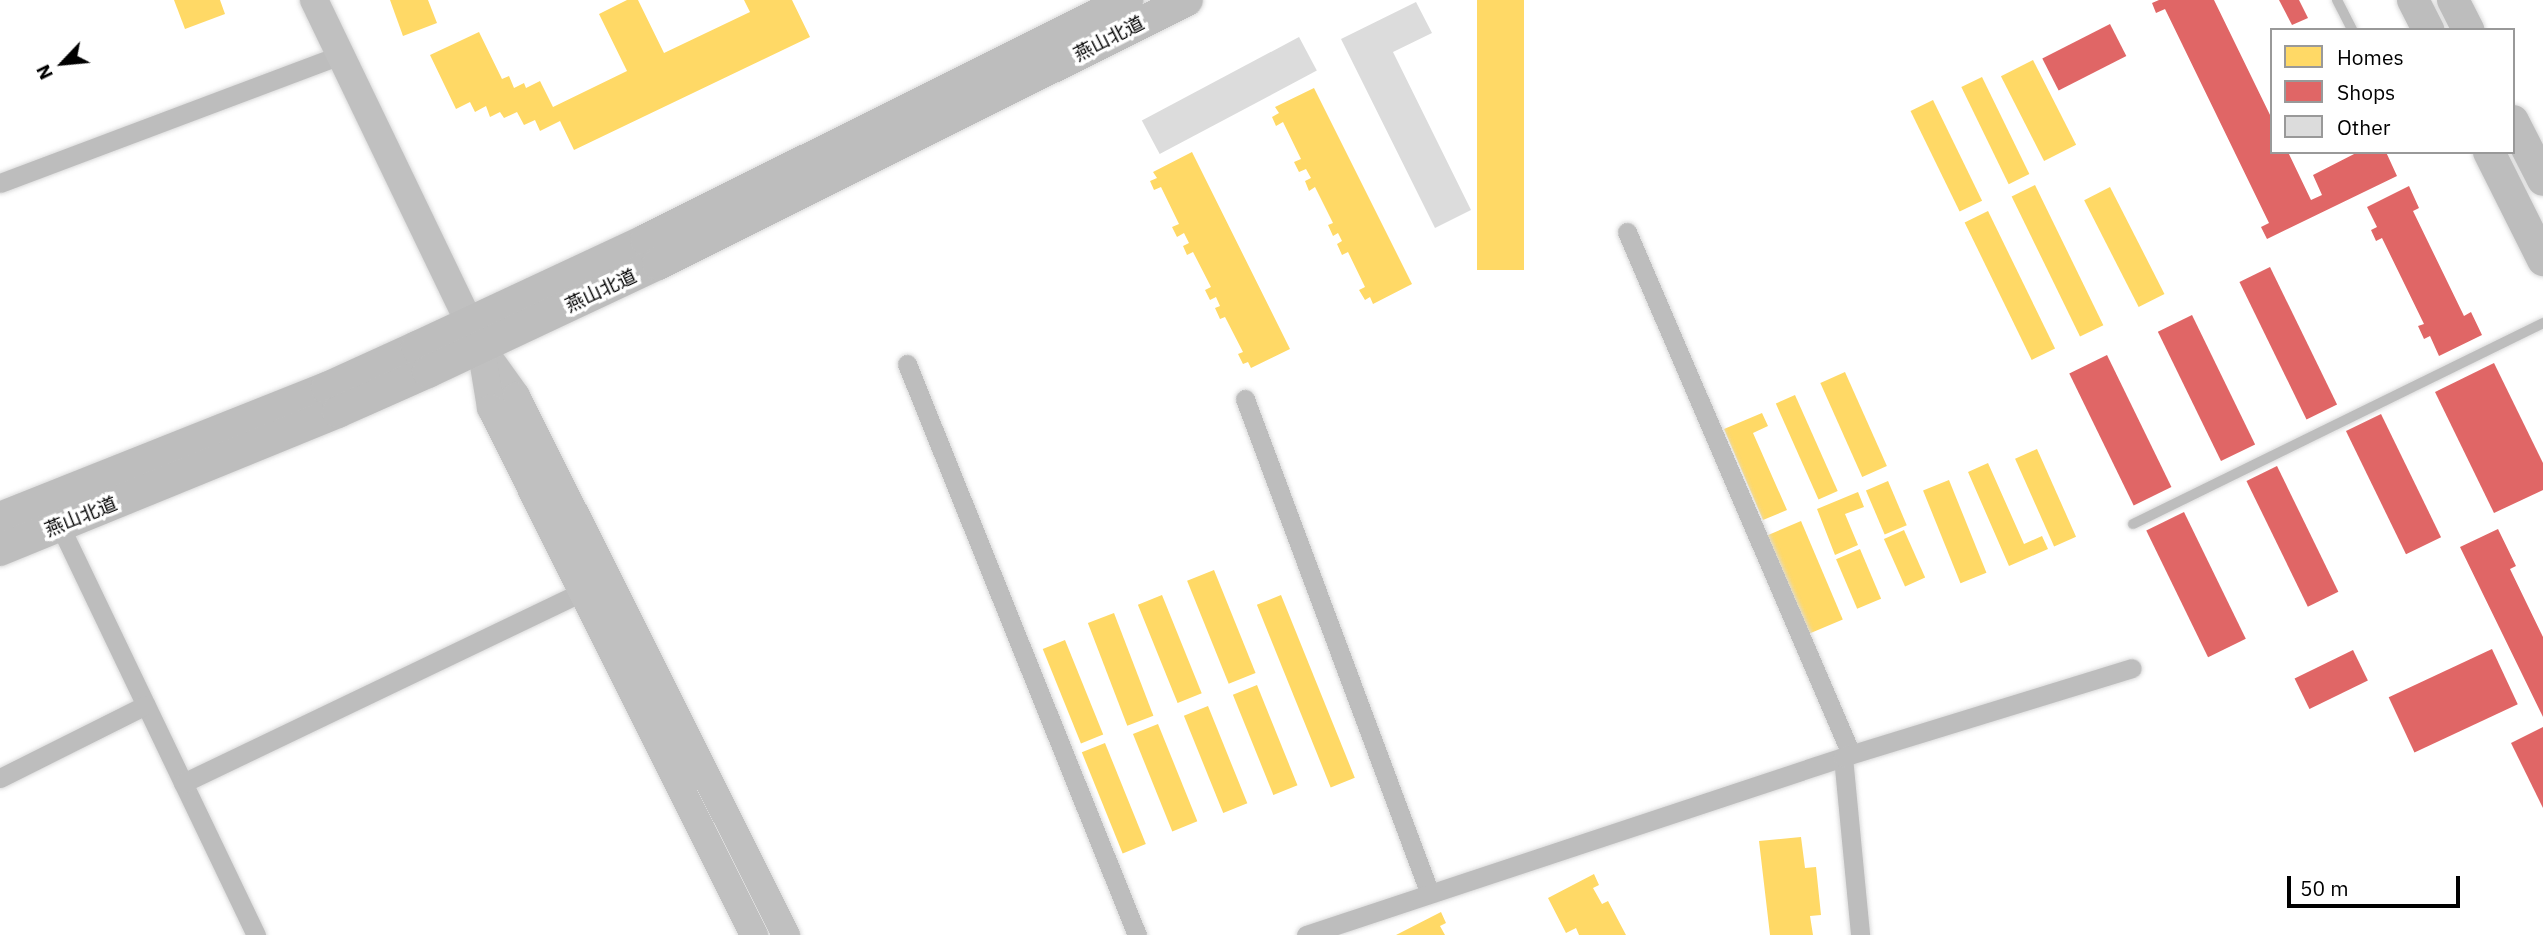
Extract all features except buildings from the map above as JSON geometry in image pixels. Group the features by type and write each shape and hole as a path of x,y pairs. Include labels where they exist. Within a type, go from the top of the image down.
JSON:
{"main road":[{"path":"314,0 476,335 516,396 786,935"},
{"name":"燕山北道","path":"0,550 338,412 646,240 1127,0"},
{"name":"燕山北道","path":"0,518 327,388 476,335 658,264 1187,0"},
{"path":"2413,0 2427,28"},
{"path":"2453,0 2467,28"},
{"path":"2515,124 2539,165"},
{"path":"2490,154 2543,260"},
{"path":"476,335 491,408 754,935"}],"street":[{"path":"0,183 340,55"},
{"path":"1627,232 1847,756 1860,935"},
{"path":"907,364 1137,935"},
{"path":"1245,399 1430,894"},
{"path":"60,526 256,935"},
{"path":"183,783 581,592"},
{"path":"1306,935 1847,756 2132,668"},
{"path":"0,778 146,705"}],"lane":[{"path":"2337,0 2350,28"},
{"path":"2133,524 2543,323"}]}
